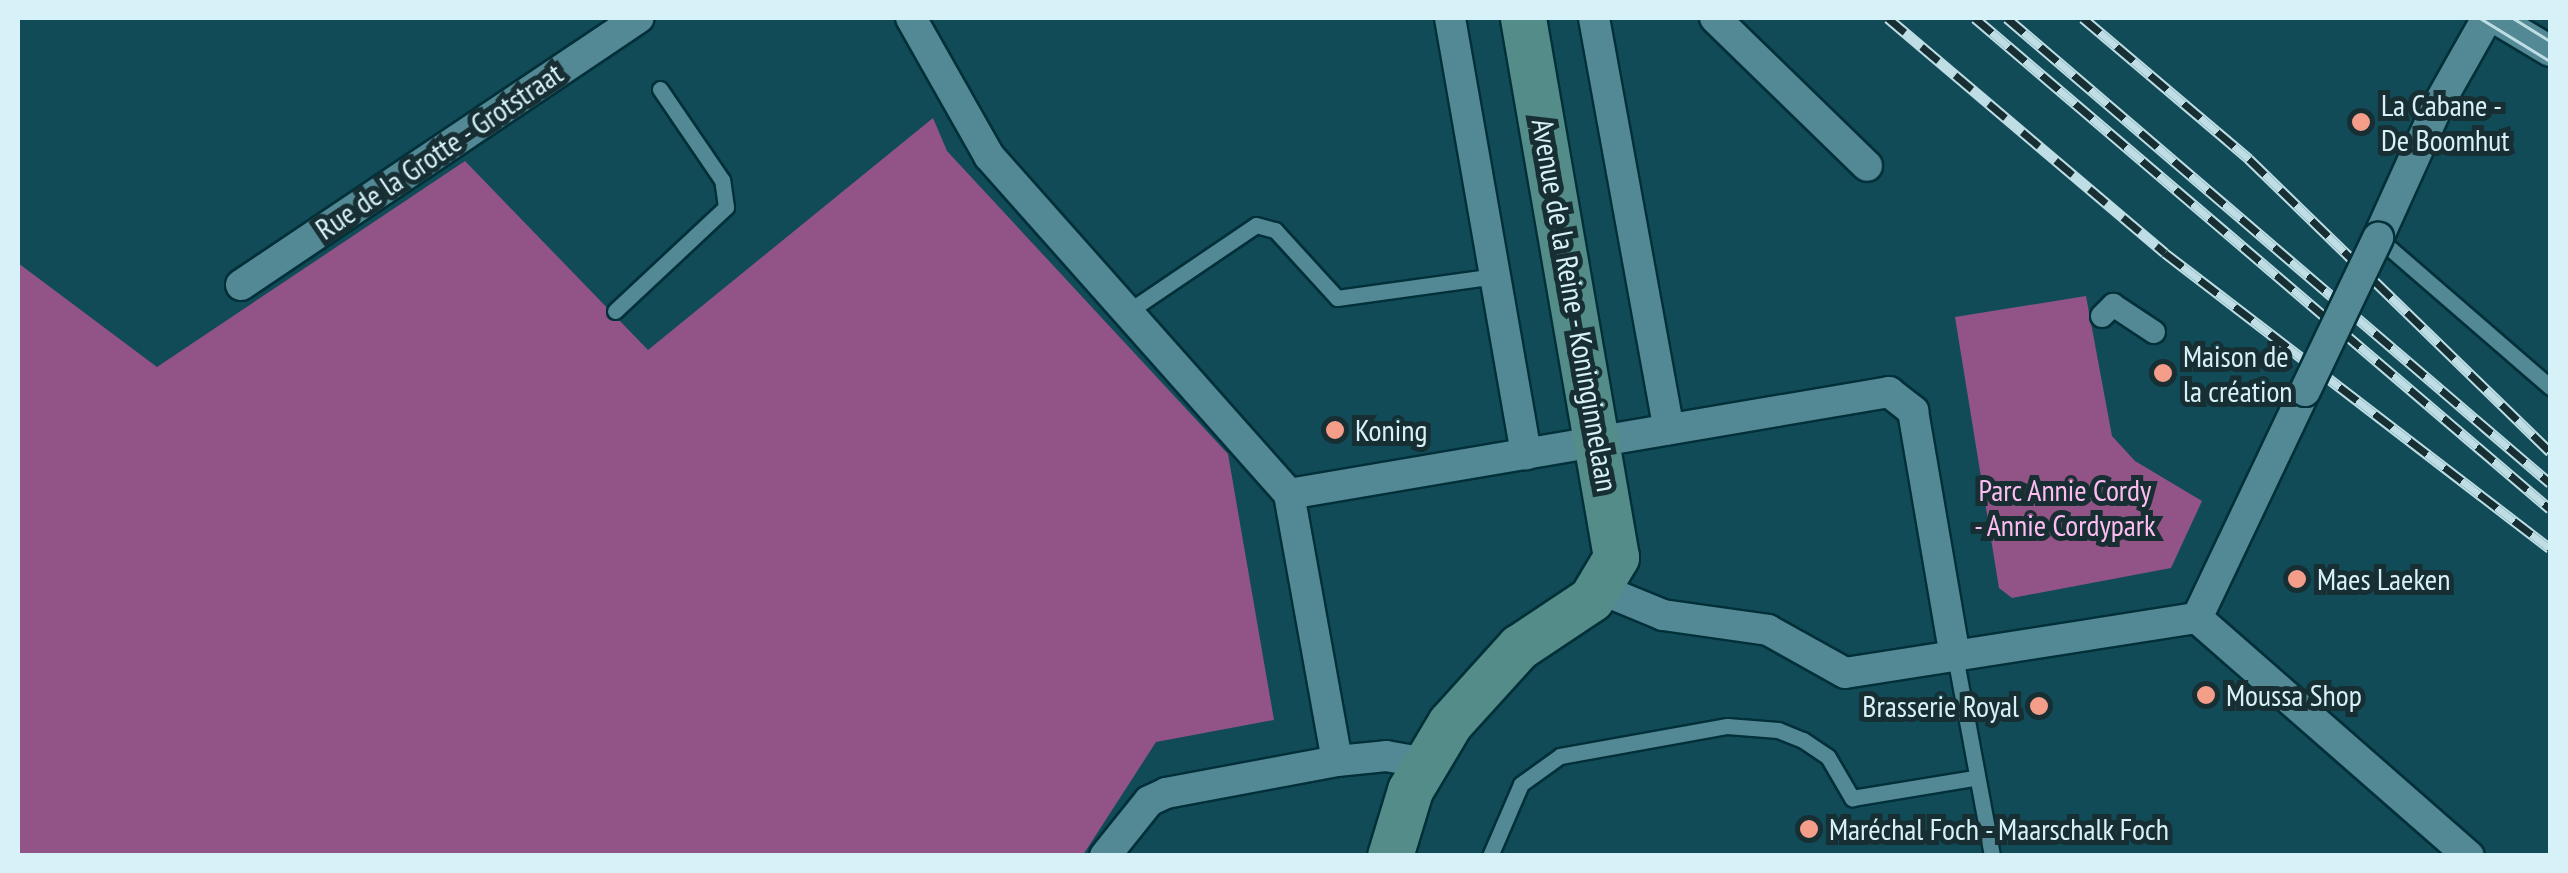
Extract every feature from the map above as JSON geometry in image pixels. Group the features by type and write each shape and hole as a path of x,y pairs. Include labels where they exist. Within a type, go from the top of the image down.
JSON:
{"main road":[{"name":"Avenue de la Reine - Koninginnelaan","path":"1523,18 1617,538 1612,570 1600,589"},
{"path":"1390,856 1424,763 1498,667 1600,589"}],"street":[{"path":"911,18 989,156 1289,494 1337,760"},
{"path":"1450,18 1526,454"},
{"path":"1594,18 1669,429"},
{"path":"1716,18 1868,166"},
{"path":"2196,618 2438,105 2487,18"},
{"path":"2495,18 2550,52"},
{"name":"Rue de la Grotte - Grotstraat","path":"240,285 631,32"},
{"path":"2102,316 2112,305 2154,332"},
{"path":"1289,494 1888,392 1908,402 1955,656"},
{"path":"1600,589 1663,615 1768,630 1845,673 2196,618"},
{"path":"2196,618 2469,856"},
{"path":"1105,856 1149,801 1166,793 1337,760 1386,756 1424,763"}],"lane":[{"path":"615,311 726,206 722,180 660,89"},
{"path":"1130,311 1256,225 1282,236 1336,298 1495,276"},
{"path":"2378,238 2550,388"},
{"path":"1955,656 1974,778 1992,856"},
{"path":"1490,856 1522,784 1560,756 1728,726 1778,730 1803,740 1828,757 1852,798 1974,778"}],"green space":[{"path":"933,118 947,151 1228,454 1274,720 1156,742 1083,855 18,855 18,263 157,367 465,161 648,350"},
{"name":"Parc Annie Cordy - Annie Cordypark","path":"2086,296 2112,436 2135,461 2202,501 2171,568 2012,598 1999,588 1955,317"}],"tram line":[{"path":"2480,18 2550,61"},
{"path":"2513,18 2550,41"}],"railway":[{"path":"1888,18 2165,253 2550,548"},
{"path":"1975,18 2550,509"},
{"path":"2007,18 2550,483"},
{"path":"2083,18 2249,159 2550,452"}],"place":[{"name":"La Cabane - De Boomhut","path":"2361,122"},
{"name":"Maison de la création","path":"2163,373"},
{"name":"Koning","path":"1335,430"},
{"name":"Maes Laeken","path":"2297,579"},
{"name":"Moussa Shop","path":"2206,695"},
{"name":"Brasserie Royal","path":"2039,706"},
{"name":"Maréchal Foch - Maarschalk Foch","path":"1809,829"}]}
